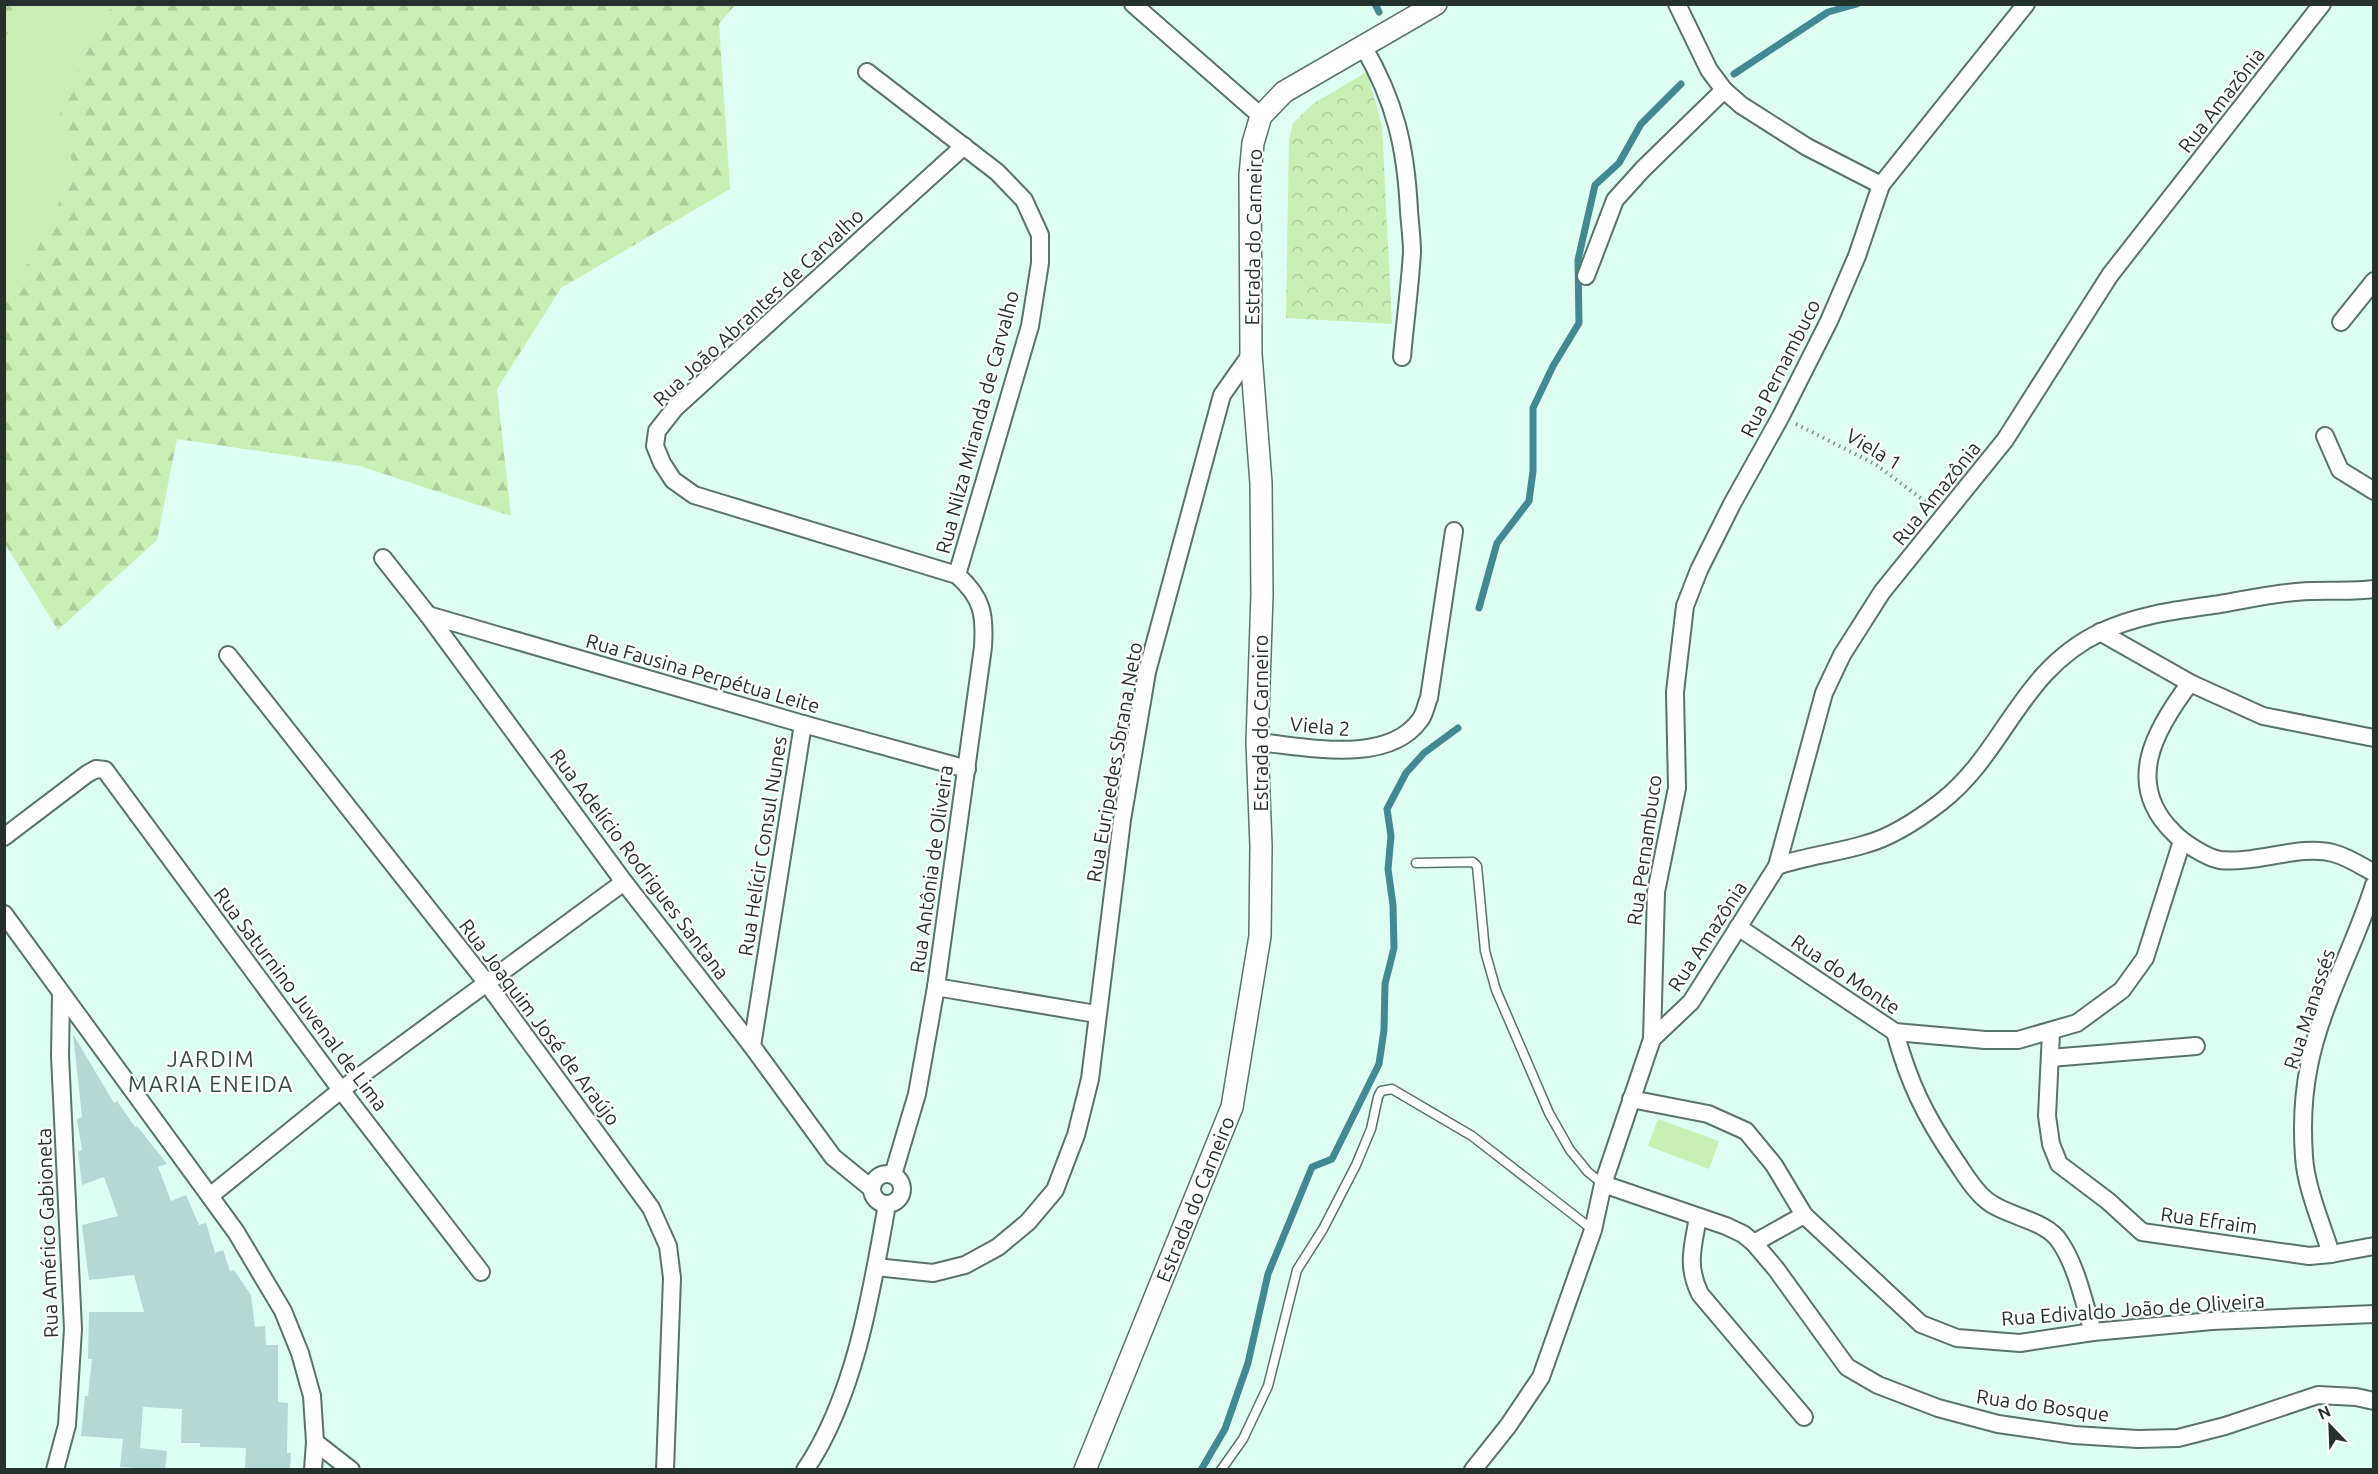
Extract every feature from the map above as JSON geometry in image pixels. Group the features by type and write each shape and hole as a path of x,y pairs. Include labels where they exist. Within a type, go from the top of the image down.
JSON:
{"street":[{"path":"1133,4 1261,116 1284,92 1436,4"},
{"path":"1677,4 1709,70 1724,90 1741,105 1807,147 1881,185"},
{"name":"Rua Pernambuco","path":"1473,1470 1508,1426 1541,1377 1593,1230 1603,1184 1652,1039 1656,892 1665,838 1677,788 1675,692 1685,606 1699,570 1722,523 1781,416 1829,321 1857,256 1881,185 2026,4"},
{"name":"Rua Amazônia","path":"1652,1039 1691,1002 1778,866 1812,732 1828,683 1842,655 1882,592 2006,440 2110,274 2322,4"},
{"path":"1363,46 1377,71 1394,113 1401,135 1408,181 1412,251 1402,357"},
{"name":"Rua Nilza Miranda de Carvalho","path":"867,72 997,172 1024,200 1040,236 1040,263 1030,326 957,575"},
{"path":"1586,276 1615,200 1643,169 1724,90"},
{"name":"Estrada do Carneiro","path":"1085,1470 1232,1107 1260,936 1261,846 1257,741 1262,595 1261,483 1251,354 1250,175 1254,143 1261,116"},
{"name":"Rua João Abrantes de Carvalho","path":"957,575 694,495 673,480 662,464 655,446 657,431 675,408 964,146"},
{"path":"2341,322 2373,281"},
{"name":"Rua Euripedes Sbrana Neto","path":"876,1267 933,1273 965,1265 998,1247 1029,1222 1055,1190 1076,1135 1090,1079 1096,1014 1122,820 1147,672 1222,395 1251,354"},
{"path":"2325,436 2340,470 2373,491"},
{"name":"Viela 2","path":"1257,741 1357,751 1403,735 1421,719 1429,698 1454,531"},
{"name":"Rua Adelício Rodrigues Santana","path":"382,558 428,615 624,882 752,1046 833,1157 871,1188"},
{"name":"Rua Antônia de Oliveira","path":"893,1175 917,1094 936,987 967,769 984,620 974,592 957,575"},
{"path":"1778,866 1868,844 1910,824 1942,801 1970,774 2029,690 2052,664 2100,632 2164,611 2277,593 2312,591 2350,593 2373,589"},
{"name":"Rua Fausina Perpétua Leite","path":"428,615 967,769"},
{"path":"2100,632 2190,683 2262,716 2373,738"},
{"name":"Rua Joaquim José de Araújo","path":"228,655 486,982 651,1208 662,1228 668,1246 672,1278 665,1470"},
{"path":"2190,683 2174,704 2158,732 2148,757 2147,782 2152,803 2164,823 2182,841 2218,860 2248,860 2319,850 2350,859 2373,873"},
{"name":"Rua Helícir Consul Nunes","path":"752,1046 803,724"},
{"name":"Rua Saturnino Juvenal de Lima","path":"4,837 81,778 100,769 110,776 341,1090 481,1272"},
{"name":"Rua do Monte","path":"1738,927 1895,1032 1984,1040 2018,1040 2077,1023 2122,990 2145,958 2182,841"},
{"path":"210,1196 341,1090 624,882"},
{"name":"Rua Manassés","path":"2331,1254 2304,1159 2305,1099 2309,1065 2373,885"},
{"path":"4,914 236,1232 291,1328 312,1396 315,1442 313,1470"},
{"path":"936,987 1096,1014"},
{"name":"Rua Américo Gabioneta","path":"55,1470 67,1425 73,1329 60,1056 61,994"},
{"path":"1895,1032 1905,1070 1930,1123 1967,1178 1986,1200 2010,1214 2040,1225 2060,1240 2074,1272 2093,1332"},
{"name":"Rua Efraim","path":"2051,1032 2047,1116 2051,1144 2059,1164 2108,1201 2142,1232 2309,1256 2373,1246"},
{"path":"2050,1058 2196,1046"},
{"name":"Rua Edivaldo João de Oliveira","path":"1631,1099 1708,1114 1746,1131 1774,1166 1804,1215 1921,1324 1957,1338 2020,1342 2093,1332 2212,1321 2373,1314"},
{"path":"883,1173 893,1175 900,1182 902,1191 897,1200 887,1204 878,1202 871,1188 874,1179 883,1173"},
{"name":"Rua do Bosque","path":"1603,1184 1726,1226 1743,1234 1754,1243 1776,1269 1847,1367 1878,1385 1938,1408 1998,1424 2074,1435 2138,1439 2178,1437 2225,1426 2318,1395 2356,1397 2373,1401"},
{"path":"806,1470 820,1449 837,1415 853,1362 876,1267 887,1204"},
{"path":"1754,1243 1804,1215"},
{"path":"1698,1217 1690,1263 1693,1279 1700,1294 1804,1417"},
{"path":"315,1442 351,1470"}],"lane":[{"path":"1416,863 1473,862 1477,866 1485,951 1496,990 1549,1113 1570,1150 1588,1172 1603,1184"},
{"path":"1221,1470 1243,1439 1268,1386 1278,1356 1287,1305 1297,1270 1323,1229 1360,1155 1371,1129 1381,1091 1392,1089 1472,1136 1593,1230"}],"path":[{"name":"Viela 1","path":"1781,416 1875,464 1945,517"}],"green space":[{"path":"4,5 32,5 5,37"},
{"path":"32,5 112,5 58,106 74,170 33,258 5,287 4,37"},
{"path":"112,5 735,5 719,24 730,189 561,288 497,389 511,516 360,466 177,439 157,540 58,630 5,544 5,287 33,258 74,170 58,106"},
{"path":"1367,72 1382,126 1392,324 1286,318 1289,140 1293,123 1314,103"},
{"path":"1658,1119 1719,1141 1709,1169 1648,1146"}],"building":[{"path":"73,1034 114,1103 117,1101 135,1127 137,1126 167,1164 158,1167 171,1201 186,1195 199,1225 206,1223 215,1253 223,1250 230,1271 234,1270 251,1295 255,1327 265,1326 266,1345 278,1345 278,1402 288,1403 287,1453 291,1453 290,1470 245,1468 246,1448 200,1447 200,1443 181,1443 182,1409 143,1407 140,1448 167,1451 165,1470 120,1467 123,1439 81,1436 92,1359 88,1359 89,1312 144,1312 134,1275 89,1280 82,1225 118,1216 104,1177 82,1185 78,1152 82,1150 77,1119 82,1117"}],"waterway":[{"path":"1375,4 1379,12"},
{"path":"1734,74 1828,12 1857,4"},
{"path":"1479,608 1497,543 1529,501 1533,471 1533,408 1553,366 1579,323 1578,260 1595,185 1619,163 1641,124 1681,84"},
{"path":"1201,1470 1225,1429 1248,1363 1268,1274 1312,1167 1332,1159 1379,1064 1384,1030 1385,984 1394,948 1393,905 1388,869 1391,836 1387,809 1406,773 1424,753 1458,728"}],"district":[{"name":"JARDIM MARIA ENEIDA","path":"211,1070"}]}
